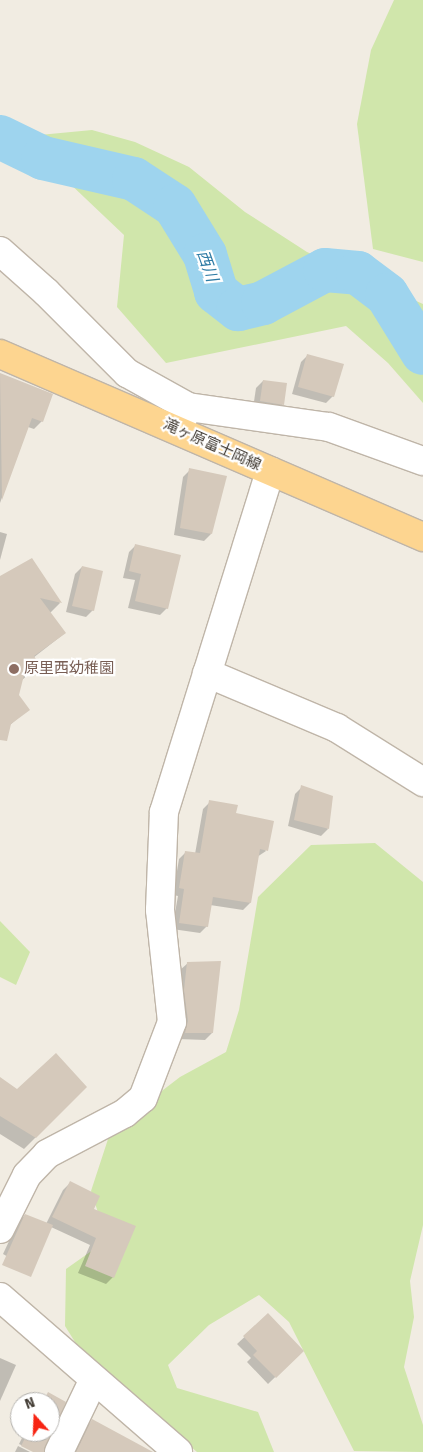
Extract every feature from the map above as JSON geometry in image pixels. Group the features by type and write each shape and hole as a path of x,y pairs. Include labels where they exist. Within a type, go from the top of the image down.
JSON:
{"main road":[{"name":"滝ヶ原富士岡線","path":"0,354 183,418 270,471 423,536"}],"street":[{"path":"0,251 46,292 127,373 183,418 330,427 423,461"},
{"path":"0,1229 27,1175 47,1154 125,1113 143,1098 172,1022 160,910 164,812 270,471"},
{"path":"207,673 337,728 423,782"},
{"path":"0,1297 93,1380 178,1452"},
{"path":"59,1452 93,1380"}],"green space":[{"path":"394,0 423,0 423,262 373,249 357,124 371,50"},
{"path":"0,117 29,136 92,130 135,142 189,167 245,212 307,252 423,304 423,403 388,363 346,326 166,363 117,307 124,235 46,161 0,153"},
{"path":"375,843 423,882 423,1225 410,1281 414,1317 404,1367 423,1425 423,1452 354,1451 289,1322 259,1295 209,1325 168,1365 177,1388 258,1412 274,1452 197,1452 80,1350 65,1326 66,1269 107,1240 91,1191 111,1130 180,1077 226,1052 239,1010 258,897 311,845"},
{"path":"0,921 30,952 16,985 0,977"}],"building":[{"path":"307,354 344,364 334,397 298,387"},
{"path":"0,373 53,394 43,422 32,418 2,500"},
{"path":"263,380 287,383 284,405 260,401"},
{"path":"189,468 227,476 212,534 180,528"},
{"path":"135,544 181,555 168,609 135,601 141,574 129,571"},
{"path":"32,558 62,603 40,598 66,633 34,656 40,666 24,675 19,695 30,710 11,724 7,741 0,740 0,576"},
{"path":"82,566 103,571 94,611 72,606"},
{"path":"301,785 333,796 329,829 294,820"},
{"path":"209,800 238,805 236,813 274,821 268,851 260,849 251,903 213,897 208,927 179,923 184,889 179,888 185,851 200,853"},
{"path":"221,961 213,1033 185,1033 188,1021 184,990 187,962"},
{"path":"56,1053 87,1087 36,1138 0,1116 0,1077 17,1089"},
{"path":"70,1181 100,1196 94,1209 136,1226 114,1278 85,1266 96,1238 52,1217"},
{"path":"25,1214 53,1225 31,1277 2,1265"},
{"path":"268,1313 304,1351 276,1378 253,1355 257,1351 243,1336"},
{"path":"60,1399 66,1402 60,1416"},
{"path":"92,1419 153,1452 76,1452"},
{"path":"23,1442 48,1442 44,1452 33,1452 21,1446"}],"waterway":[{"name":"西川","path":"0,137 43,158 134,179 175,206 205,255 216,292 238,309 263,303 325,270 358,273 387,295 423,353"}],"place":[{"name":"原里西幼稚園","path":"14,669"}]}
